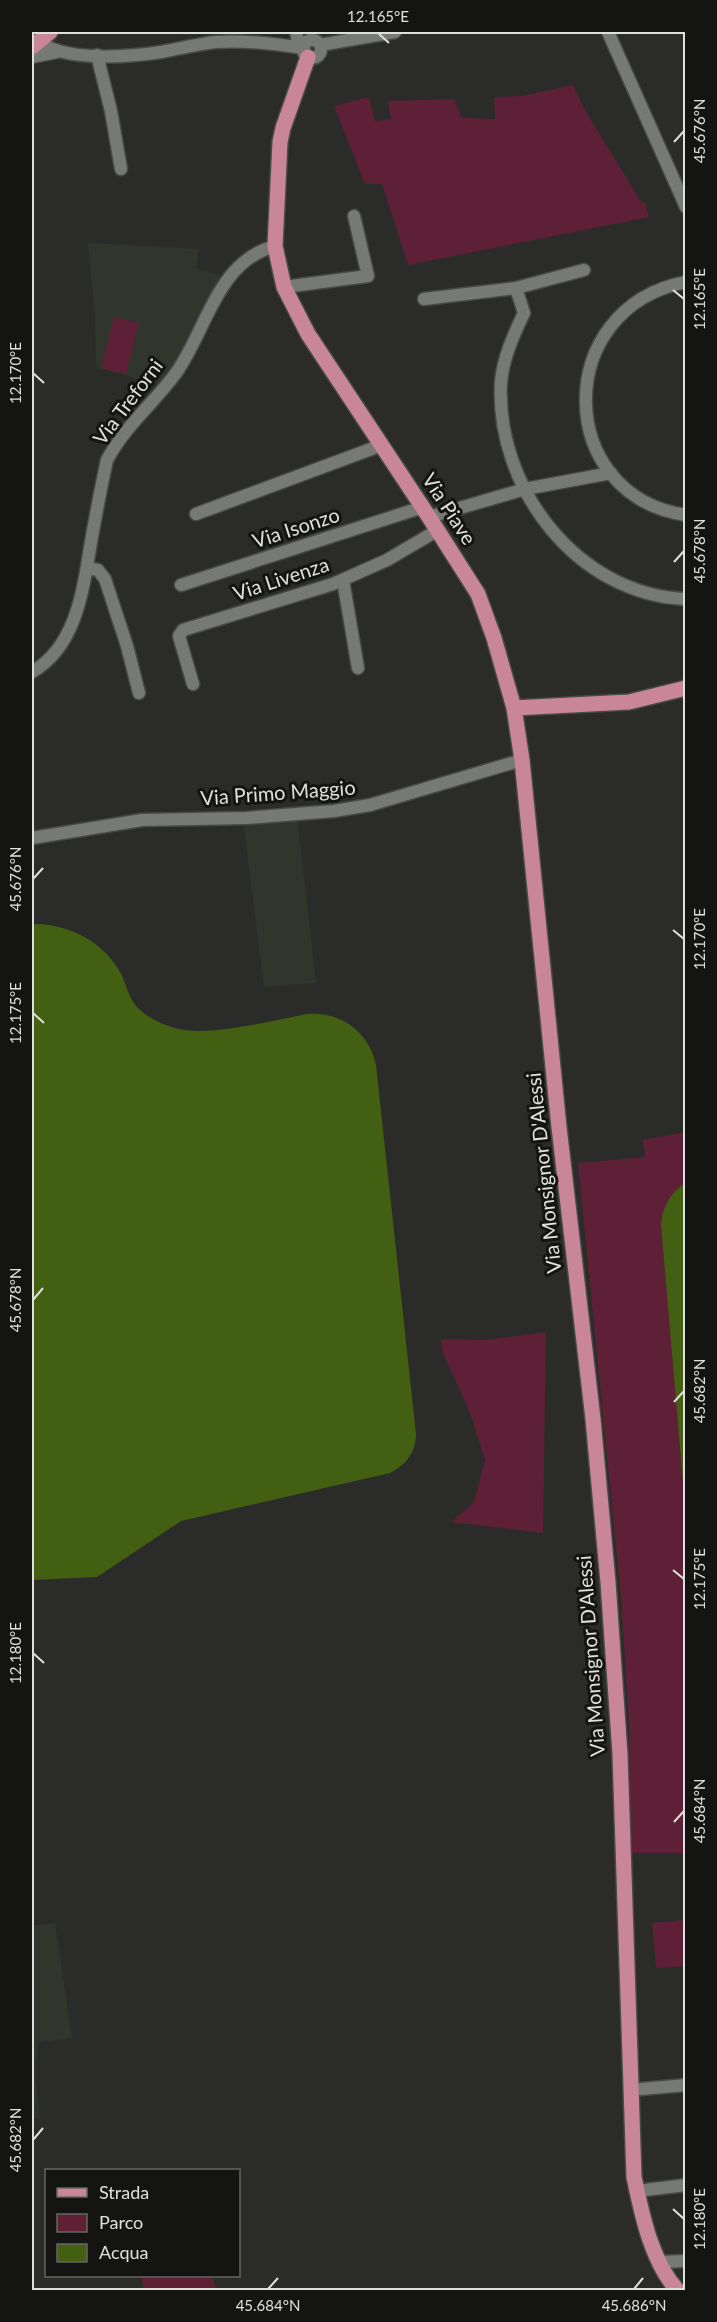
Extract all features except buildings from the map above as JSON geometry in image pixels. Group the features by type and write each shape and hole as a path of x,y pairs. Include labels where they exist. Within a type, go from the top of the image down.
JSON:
{"main road":[{"name":"Via Piave","path":"304,51 282,128 275,246 284,287 308,334 478,594 494,638 514,708 522,760 547,1012"},
{"path":"514,708 629,702 686,688"},
{"name":"Via Monsignor D'Alessi","path":"547,1012 593,1419 609,1594 620,1754 634,2177 644,2221 660,2262 677,2290"}],"street":[{"path":"207,32 214,42"},
{"path":"296,32 304,51"},
{"path":"32,57 58,52 97,55 160,52 214,42 268,43 304,51 313,58 321,51 320,45 395,32"},
{"path":"608,32 686,207"},
{"path":"40,40 46,47 58,52"},
{"path":"97,55 111,111 121,169"},
{"path":"284,287 368,276 354,216"},
{"name":"Via Treforni","path":"32,672 51,656 71,627 81,596 107,460 116,444 175,374 224,284 247,258 263,249 275,246"},
{"path":"424,299 516,288 584,270"},
{"path":"686,282 668,286 644,296 624,311 607,330 594,352 587,377 585,402 588,427 597,451 611,473 643,500 662,509 686,514"},
{"path":"516,288 524,313 511,342 501,380 501,419 515,470 525,489 558,540 586,563 624,586 669,598 686,598"},
{"path":"196,514 382,445"},
{"path":"430,518 525,489 611,473"},
{"name":"Via Livenza","path":"193,684 179,636 183,630 343,580 387,560 430,518"},
{"name":"Via Isonzo","path":"181,585 430,518"},
{"path":"87,568 99,570 105,579 127,646 139,693"},
{"path":"343,580 358,668"},
{"name":"Via Primo Maggio","path":"32,838 142,820 246,818 334,811 370,805 522,760"},
{"path":"630,2090 686,2085"},
{"path":"637,2191 686,2185"},
{"path":"660,2262 686,2261"}],"shaded area":[{"path":"88,243 199,249 196,268 222,276 200,314 182,354 159,385 96,367 95,315"},
{"path":"297,817 316,983 264,987 243,820"},
{"path":"55,1923 72,2038 39,2042 35,2072 40,2117 32,2120 32,1926"}],"green space":[{"path":"573,85 586,112 642,203 645,202 649,217 408,265 382,184 365,184 334,106 369,97 375,121 391,119 388,101 454,99 462,118 495,119 494,97 522,96"},
{"path":"114,317 139,323 126,374 101,368"},
{"path":"685,1132 685,1183 668,1201 661,1225 686,1506 685,1853 630,1853 629,1723 621,1598 578,1163 645,1157 643,1140"},
{"path":"546,1332 543,1533 451,1522 474,1502 485,1460 470,1413 442,1351 441,1339 485,1340"},
{"path":"685,1920 685,1966 656,1968 652,1923"},
{"path":"141,2277 211,2277 217,2290 144,2290"}],"water":[{"path":"32,925 62,928 85,937 95,944 113,961 136,1006 146,1015 165,1025 185,1030 213,1030 320,1014 332,1016 352,1026 367,1043 376,1065 416,1441 409,1457 390,1473 181,1521 97,1577 32,1580"},
{"path":"685,1183 685,1506 661,1225 668,1201"}]}
